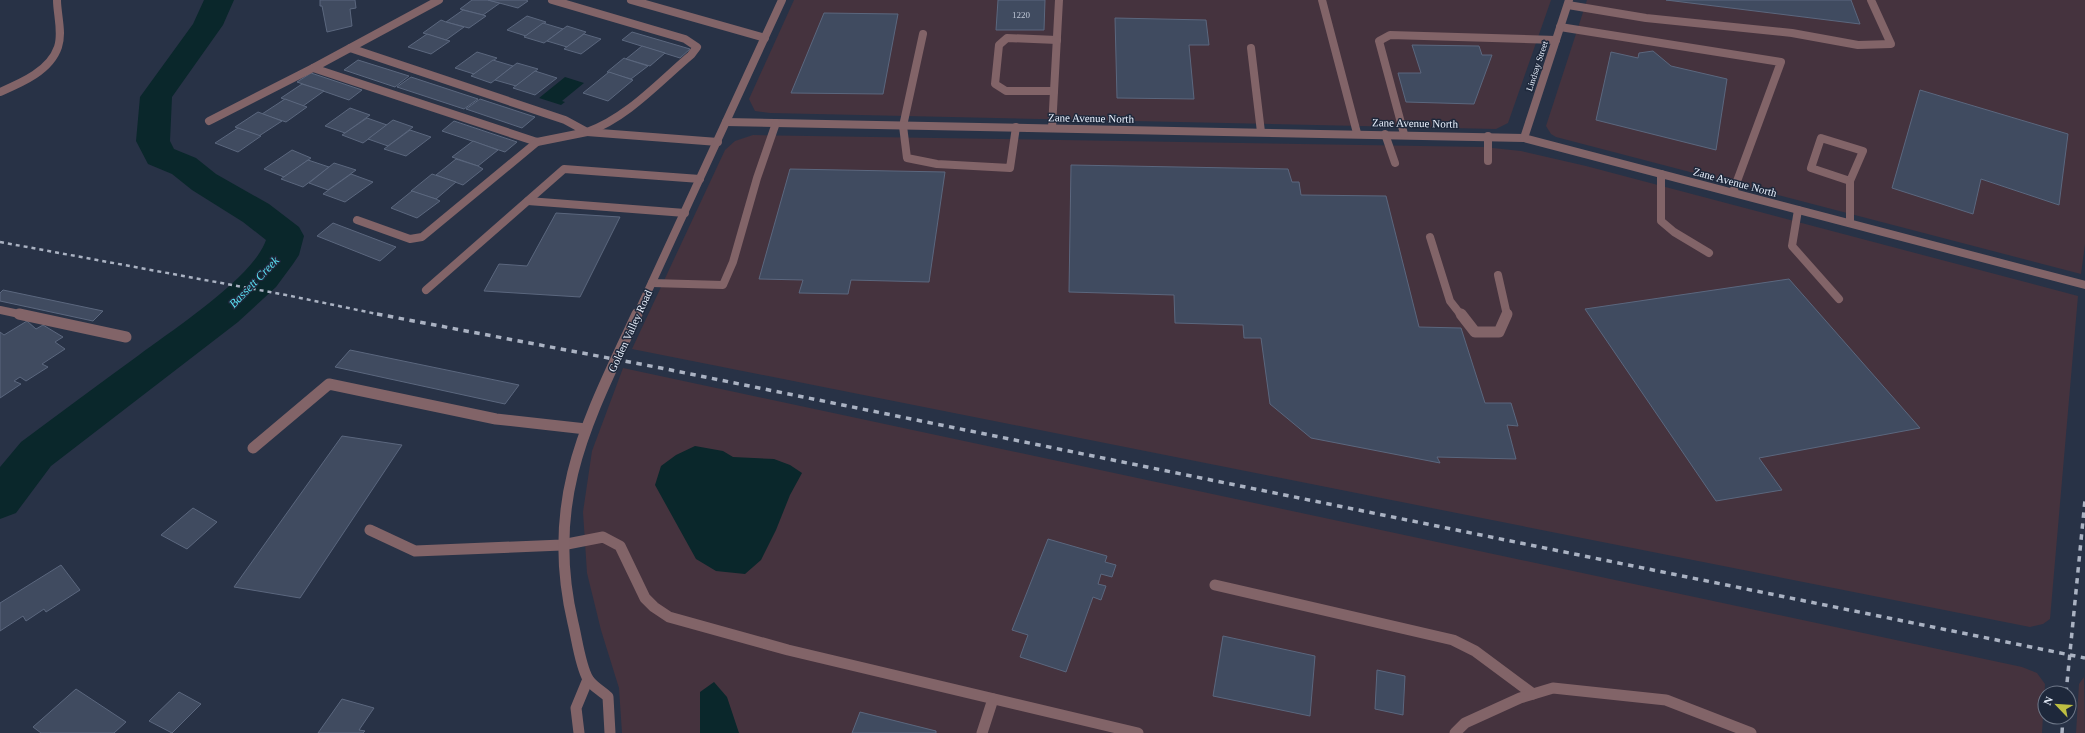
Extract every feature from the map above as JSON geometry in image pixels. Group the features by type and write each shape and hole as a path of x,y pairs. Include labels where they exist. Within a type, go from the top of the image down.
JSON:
{"street":[{"path":"0,92 26,79 52,58 58,46 57,0"},
{"path":"209,121 313,68 439,0"},
{"path":"357,220 410,239 422,237 537,142 587,132 604,126 622,114 691,55 697,46 685,39 552,0"},
{"path":"631,0 765,38"},
{"name":"Golden Valley Road","path":"588,679 573,625 563,574 562,545 564,513 570,479 586,429 782,0"},
{"path":"1052,128 1059,0"},
{"path":"1322,0 1357,133"},
{"path":"1568,3 1646,18 1792,33 1858,45 1890,44 1871,0"},
{"name":"Lindsay Street","path":"1524,138 1568,3"},
{"path":"1560,27 1688,46 1781,62 1733,192"},
{"path":"923,34 904,126 907,158 937,164 1010,168 1016,127"},
{"path":"1404,134 1379,41 1390,35 1556,40"},
{"path":"1054,91 1006,91 996,84 999,45 1007,38 1057,40"},
{"path":"350,48 565,120 587,132 718,142"},
{"path":"1251,48 1261,132"},
{"path":"313,68 537,142"},
{"name":"Zane Avenue North","path":"726,122 1357,133 1524,138 2085,285"},
{"path":"652,283 723,286 733,262 757,178 776,123"},
{"path":"1385,134 1395,163"},
{"path":"1488,136 1488,161"},
{"path":"1850,181 1811,168 1821,138 1863,151 1850,181 1850,223"},
{"path":"426,290 564,170 700,179"},
{"path":"1661,174 1661,221 1674,232 1709,253"},
{"path":"528,201 685,213"},
{"path":"1798,210 1792,246 1840,299"},
{"path":"1430,237 1450,301 1475,332 1499,332 1507,316 1498,275"},
{"path":"0,310 126,337"},
{"path":"253,448 329,384 496,419 586,429"},
{"path":"370,530 415,551 562,545 603,537 620,546 632,568 644,598 669,617 788,650 1138,733"},
{"path":"1216,585 1453,640 1475,651 1533,694"},
{"path":"579,733 576,708 588,679 608,697 610,733"},
{"path":"1455,733 1466,723 1520,698 1553,688 1666,700 1751,733"},
{"path":"982,733 992,699"}],"shaded area":[{"path":"794,0 1551,0 1508,123 1496,129 770,113 755,111 749,99"},
{"path":"1587,0 2085,0 2085,244 2081,274 1556,137 1551,134 1546,126"},
{"path":"565,77 584,83 562,101 565,102 561,105 539,98"},
{"path":"753,135 1483,147 1521,151 1586,166 2078,296 2050,619 2043,624 2030,627 632,349 725,150 735,141"},
{"path":"623,368 2022,667 2037,673 2045,684 2037,685 2037,725 2042,725 2042,733 622,733 619,688 601,630 587,573 583,512 592,451"},
{"path":"695,446 723,451 733,457 774,459 790,465 802,473 790,495 776,530 761,560 745,574 716,571 696,559 655,485 661,466 676,455"},
{"path":"2084,677 2085,733 2076,733 2079,684"},
{"path":"714,682 727,697 739,733 700,733 700,692"}],"building":[{"path":"320,0 355,0 356,8 350,9 352,26 327,32 322,6 320,6"},
{"path":"472,0 488,0 500,3 483,15 460,9"},
{"path":"488,0 526,0 528,1 518,8"},
{"path":"998,0 1045,0 1044,30 996,30"},
{"path":"1666,0 1851,0 1860,24"},
{"path":"463,10 486,16 469,28 446,22"},
{"path":"824,13 898,14 883,94 791,93"},
{"path":"527,16 546,22 526,36 507,30"},
{"path":"1115,18 1206,20 1209,45 1189,45 1194,99 1117,98"},
{"path":"441,20 464,27 446,40 423,33"},
{"path":"543,23 563,29 544,43 524,37"},
{"path":"567,26 586,32 567,47 547,41"},
{"path":"632,32 690,49 680,58 622,40"},
{"path":"427,34 450,41 431,54 408,47"},
{"path":"584,34 601,39 581,54 564,49"},
{"path":"1412,45 1479,46 1482,55 1492,55 1474,104 1406,102 1398,73 1421,73"},
{"path":"642,46 665,53 650,66 626,59"},
{"path":"1653,51 1671,66 1727,79 1716,150 1596,120 1611,52 1638,58 1639,53"},
{"path":"477,52 497,58 474,74 455,68"},
{"path":"624,58 648,66 631,79 607,72"},
{"path":"358,60 409,76 395,87 344,70"},
{"path":"493,60 513,66 491,83 471,76"},
{"path":"517,63 538,69 516,86 495,80"},
{"path":"535,71 557,78 535,95 513,88"},
{"path":"609,72 633,80 608,101 583,93"},
{"path":"311,73 362,90 349,100 297,82"},
{"path":"411,77 478,99 464,109 397,87"},
{"path":"302,84 324,91 303,106 281,98"},
{"path":"1920,90 2068,134 2059,205 1981,179 1973,214 1892,188"},
{"path":"285,99 307,107 286,122 262,114"},
{"path":"480,99 535,117 522,128 466,109"},
{"path":"350,108 370,115 345,133 325,126"},
{"path":"258,112 282,121 259,136 235,127"},
{"path":"367,118 387,125 363,143 342,135"},
{"path":"393,120 413,127 388,146 368,139"},
{"path":"454,121 517,142 505,152 442,131"},
{"path":"238,128 261,136 238,152 215,143"},
{"path":"410,130 431,137 406,156 384,149"},
{"path":"473,141 498,150 478,166 452,157"},
{"path":"292,150 311,158 284,177 264,169"},
{"path":"456,159 483,169 463,185 436,175"},
{"path":"308,160 329,167 303,187 281,179"},
{"path":"334,163 356,170 328,190 309,183"},
{"path":"1071,165 1288,169 1292,182 1299,182 1301,195 1386,196 1419,327 1461,328 1485,403 1511,403 1518,426 1507,425 1516,459 1437,457 1440,463 1311,438 1270,404 1261,338 1244,338 1243,325 1175,323 1174,295 1069,292"},
{"path":"790,169 945,172 929,282 851,280 848,294 799,293 803,280 759,279"},
{"path":"351,174 373,182 345,202 323,194"},
{"path":"432,174 456,182 436,199 411,191"},
{"path":"412,191 440,201 417,218 391,208"},
{"path":"556,213 620,217 580,297 484,291 499,264 527,266"},
{"path":"333,223 396,247 380,261 317,236"},
{"path":"1789,279 1920,428 1759,458 1782,490 1716,501 1585,309"},
{"path":"3,290 103,311 93,321 0,301 0,293"},
{"path":"27,321 36,329 43,325 63,337 55,342 65,349 42,364 48,367 26,381 20,377 14,381 21,384 0,398 0,332 4,335"},
{"path":"350,350 519,385 505,404 335,367"},
{"path":"342,436 402,445 300,598 234,587"},
{"path":"193,508 217,522 187,549 161,535"},
{"path":"1048,539 1107,556 1105,562 1116,565 1112,577 1101,574 1098,584 1106,586 1101,600 1093,597 1066,672 1020,657 1028,635 1012,630"},
{"path":"61,565 80,590 46,612 44,609 26,621 23,616 0,631 0,603"},
{"path":"1223,636 1315,656 1310,716 1213,696"},
{"path":"1377,670 1405,676 1403,715 1375,709"},
{"path":"76,689 126,722 114,733 41,733 33,727"},
{"path":"179,692 201,704 172,733 149,721"},
{"path":"342,699 374,708 359,730 365,731 363,733 318,733"},
{"path":"860,712 936,731 936,733 852,733"}],"waterway":[{"name":"Bassett Creek","path":"0,500 36,454 224,312 262,277 280,255 286,236 256,213 204,182 184,166 160,156 153,141 153,121 156,97 208,25 219,0"}],"railway":[{"path":"0,242 286,295 379,314"},
{"path":"379,314 661,368 2070,655"},
{"path":"2070,655 2085,500"},
{"path":"2067,685 2070,655"},
{"path":"2070,655 2085,658"},
{"path":"2062,725 2062,733"}]}
